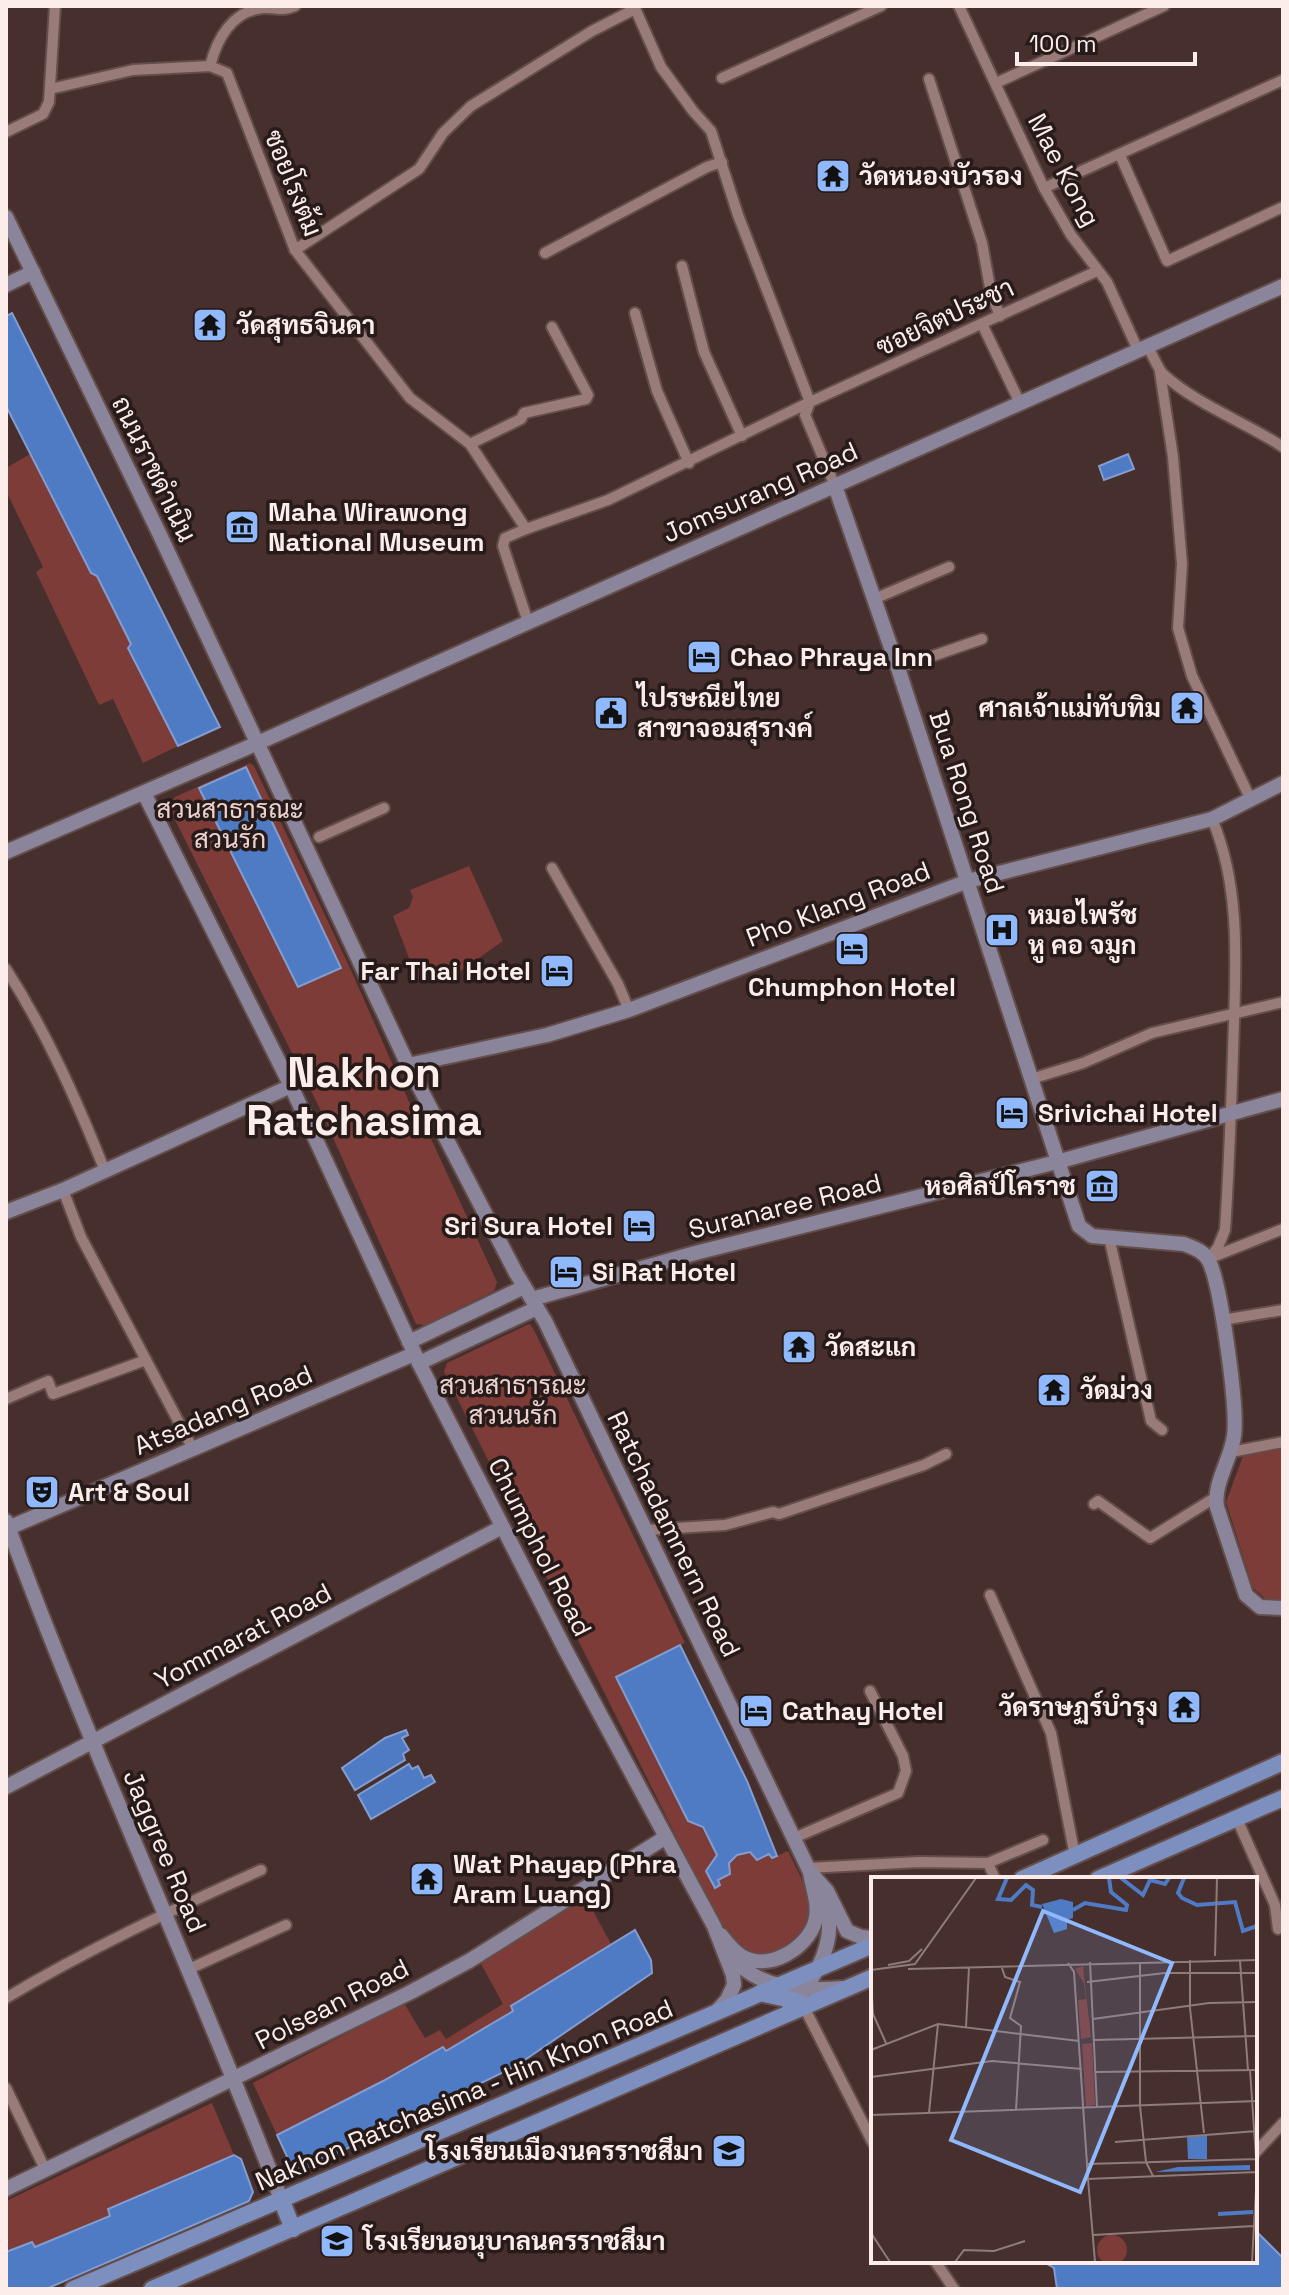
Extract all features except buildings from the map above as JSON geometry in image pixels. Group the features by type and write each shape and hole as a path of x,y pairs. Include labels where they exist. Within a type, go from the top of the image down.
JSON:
{"main road":[{"name":"ถนนราชดำเนิน","path":"6,217 257,743"},
{"path":"6,285 33,272"},
{"name":"Jomsurang Road","path":"6,852 1283,286"},
{"name":"Bua Rong Road","path":"835,486 898,668 1079,1226 1092,1236 1184,1244 1197,1249 1209,1259"},
{"name":"Ratchadamnern Road","path":"257,743 408,1065 531,1298 809,1870 827,1891 847,1931 871,1938"},
{"name":"Pho Klang Road","path":"408,1065 547,1035 629,1010 968,881 1212,819 1283,783"},
{"name":"Chumphol Road","path":"144,793 291,1086 414,1353 502,1527 714,1926 734,1985 727,2000 714,2014"},
{"path":"6,1212 63,1190 291,1086"},
{"name":"Suranaree Road","path":"531,1298 699,1252 1057,1162 1283,1099"},
{"path":"1209,1259 1222,1320 1235,1416 1231,1452 1216,1497 1246,1595 1260,1607 1283,1608"},
{"path":"414,1353 531,1298"},
{"path":"414,1353 531,1298"},
{"name":"Atsadang Road","path":"7,1526 414,1353"},
{"name":"Jaggree Road","path":"7,1526 281,2199"},
{"name":"Yommarat Road","path":"6,1787 502,1527"},
{"path":"1027,1877 1283,1762"},
{"path":"1103,1877 1283,1798"},
{"name":"Polsean Road","path":"6,2189 235,2080 469,1961 666,1837"},
{"path":"714,1926 734,1949 748,1959 774,1959 793,1950 807,1936 816,1916 809,1870"},
{"path":"802,1999 829,1938 830,1917 809,1870"},
{"path":"714,1926 739,1964 758,1978 780,1985 802,1999"},
{"name":"Nakhon Ratchasima - Hin Khon Road","path":"73,2289 871,1946"},
{"path":"838,1960 849,1987"},
{"name":"Nakhon Ratchasima - Hin Khon Road","path":"152,2289 772,2022 802,1999 871,1978"},
{"path":"760,1993 802,1999"},
{"path":"760,1993 772,2022"},
{"path":"281,2199 293,2229"}],"street":[{"path":"6,132 43,114 49,102 55,6"},
{"path":"50,89 133,70 210,66 215,46 225,29 246,13 264,8 283,11 295,6"},
{"path":"722,78 881,6"},
{"name":"Mae Kong","path":"959,6 1044,188 1160,372"},
{"path":"996,83 1164,6"},
{"path":"295,250 419,169 443,133 471,106 634,8"},
{"name":"Bua Rong Road","path":"634,8 661,67 711,131 738,215 810,402 805,415 835,486"},
{"name":"ซอยโรงต้ม","path":"210,66 227,73 295,250 410,398 470,444 526,529"},
{"path":"929,79 982,243 991,293 1000,316"},
{"path":"1044,188 1283,80"},
{"path":"1120,155 1167,261 1283,207"},
{"path":"545,253 707,167 722,162"},
{"path":"682,266 704,352 742,436"},
{"name":"ซอยจิตประชา","path":"810,402 1097,271"},
{"path":"635,313 657,391 689,463"},
{"path":"982,324 1020,403"},
{"path":"470,444 521,419 524,413 586,399 588,395 552,327"},
{"path":"1160,372 1194,397 1256,429 1283,447"},
{"path":"1160,372 1173,457 1182,564 1178,628 1192,676 1251,800"},
{"path":"528,622 503,546 505,538 608,500 810,402"},
{"path":"874,599 949,567"},
{"path":"898,668 982,639"},
{"path":"319,837 384,808"},
{"path":"1209,1259 1225,1230 1234,1013 1230,878 1212,819"},
{"path":"552,868 618,984 629,1010"},
{"path":"6,969 42,1030 74,1095 105,1171"},
{"path":"1031,1079 1083,1063 1152,1033 1283,1002"},
{"path":"63,1190 81,1237 193,1449"},
{"path":"1209,1259 1283,1229"},
{"path":"1109,1237 1151,1421 1162,1430"},
{"path":"1222,1320 1283,1310"},
{"path":"6,1399 48,1381 53,1394 146,1360"},
{"path":"1231,1452 1283,1442"},
{"path":"645,1530 725,1525 773,1512 779,1514 924,1465 946,1454"},
{"path":"1094,1504 1098,1501 1150,1538 1216,1497"},
{"path":"990,1595 1051,1733 1075,1856"},
{"path":"794,1838 898,1793 906,1771 903,1756 870,1691"},
{"path":"1237,1819 1275,1905 1278,1929"},
{"path":"809,1870 919,1862 988,1863 1043,1840"},
{"path":"988,1863 994,1877"},
{"path":"6,1998 46,1974 166,1913 261,1870"},
{"path":"189,1969 286,1925"},
{"path":"802,1999 871,2139"},
{"path":"6,2088 46,2171"},
{"path":"1257,2151 1283,2123"},
{"path":"936,2263 954,2289"}],"green space":[{"path":"30,454 91,573 97,576 131,644 128,648 178,746 143,763 113,699 99,705 36,572 43,567 6,491 6,468"},
{"name":"สวนสาธารณะ สวนรัก","path":"250,763 350,968 410,1104 415,1104 497,1282 494,1291 425,1325 416,1324 322,1113 168,806 175,797"},
{"path":"469,866 503,941 459,972 417,979 393,916 409,908 413,897 410,890"},
{"name":"สวนสาธารณะ สวนนรัก","path":"529,1324 685,1643 616,1677 717,1855 707,1871 718,1880 739,1853 770,1854 772,1858 788,1851 807,1892 811,1919 797,1941 781,1950 763,1955 750,1954 738,1947 724,1928 444,1372 447,1363"},
{"path":"1283,1447 1283,1600 1268,1601 1253,1588 1226,1502 1243,1456"},
{"path":"585,1896 611,1944 446,2051 443,2047 277,2135 253,2083 404,2003 425,2038 440,2030 446,2039 503,2004 480,1962"},
{"path":"212,2103 234,2155 108,2209 111,2216 34,2247 31,2242 6,2252 6,2201"}],"water":[{"path":"12,313 220,727 178,746 128,648 131,644 97,576 91,573 6,406 6,316"},
{"path":"1128,454 1134,469 1104,480 1099,466"},
{"path":"246,767 341,968 298,987 199,788"},
{"path":"680,1645 747,1781 777,1856 772,1858 769,1854 757,1860 750,1852 737,1855 729,1863 730,1874 718,1880 720,1885 715,1888 706,1871 717,1855 703,1827 688,1821 616,1677"},
{"path":"406,1730 408,1735 402,1738 409,1750 403,1754 405,1760 355,1790 342,1768 385,1738"},
{"path":"409,1764 412,1769 418,1766 424,1778 431,1775 435,1782 371,1819 358,1795"},
{"path":"635,1930 651,1960 652,1973 516,2066 295,2174 277,2135 443,2047 446,2051 513,2011 511,2006"},
{"path":"234,2155 241,2159 253,2192 249,2201 46,2289 6,2289 6,2252 32,2242 35,2247 110,2216 108,2209"},
{"path":"1257,2232 1283,2258 1283,2289 1057,2289 1054,2268 1045,2263 1257,2263"}],"place":[{"name":"วัดหนองบัวรอง","path":"833,176"},
{"name":"วัดสุทธจินดา","path":"210,325"},
{"name":"Maha Wirawong National Museum","path":"242,527"},
{"name":"Chao Phraya Inn","path":"704,657"},
{"name":"ศาลเจ้าแม่ทับทิม","path":"1187,708"},
{"name":"ไปรษณียไทย สาขาจอมสุรางค์","path":"611,713"},
{"name":"หมอไพรัช หู คอ จมูก","path":"1002,930"},
{"name":"Chumphon Hotel","path":"852,949"},
{"name":"Far Thai Hotel","path":"557,971"},
{"name":"Srivichai Hotel","path":"1012,1113"},
{"name":"หอศิลป์โคราช","path":"1102,1186"},
{"name":"Sri Sura Hotel","path":"639,1226"},
{"name":"Si Rat Hotel","path":"566,1272"},
{"name":"วัดสะแก","path":"799,1347"},
{"name":"วัดม่วง","path":"1054,1390"},
{"name":"Art & Soul","path":"42,1492"},
{"name":"วัดราษฏร์บำรุง","path":"1184,1707"},
{"name":"Cathay Hotel","path":"756,1711"},
{"name":"Wat Phayap (Phra Aram Luang)","path":"427,1879"},
{"name":"โรงเรียนเมืองนครราชสีมา","path":"729,2151"},
{"name":"โรงเรียนอนุบาลนครราชสีมา","path":"337,2241"}],"district":[{"name":"Nakhon Ratchasima","path":"364,1096"}]}
